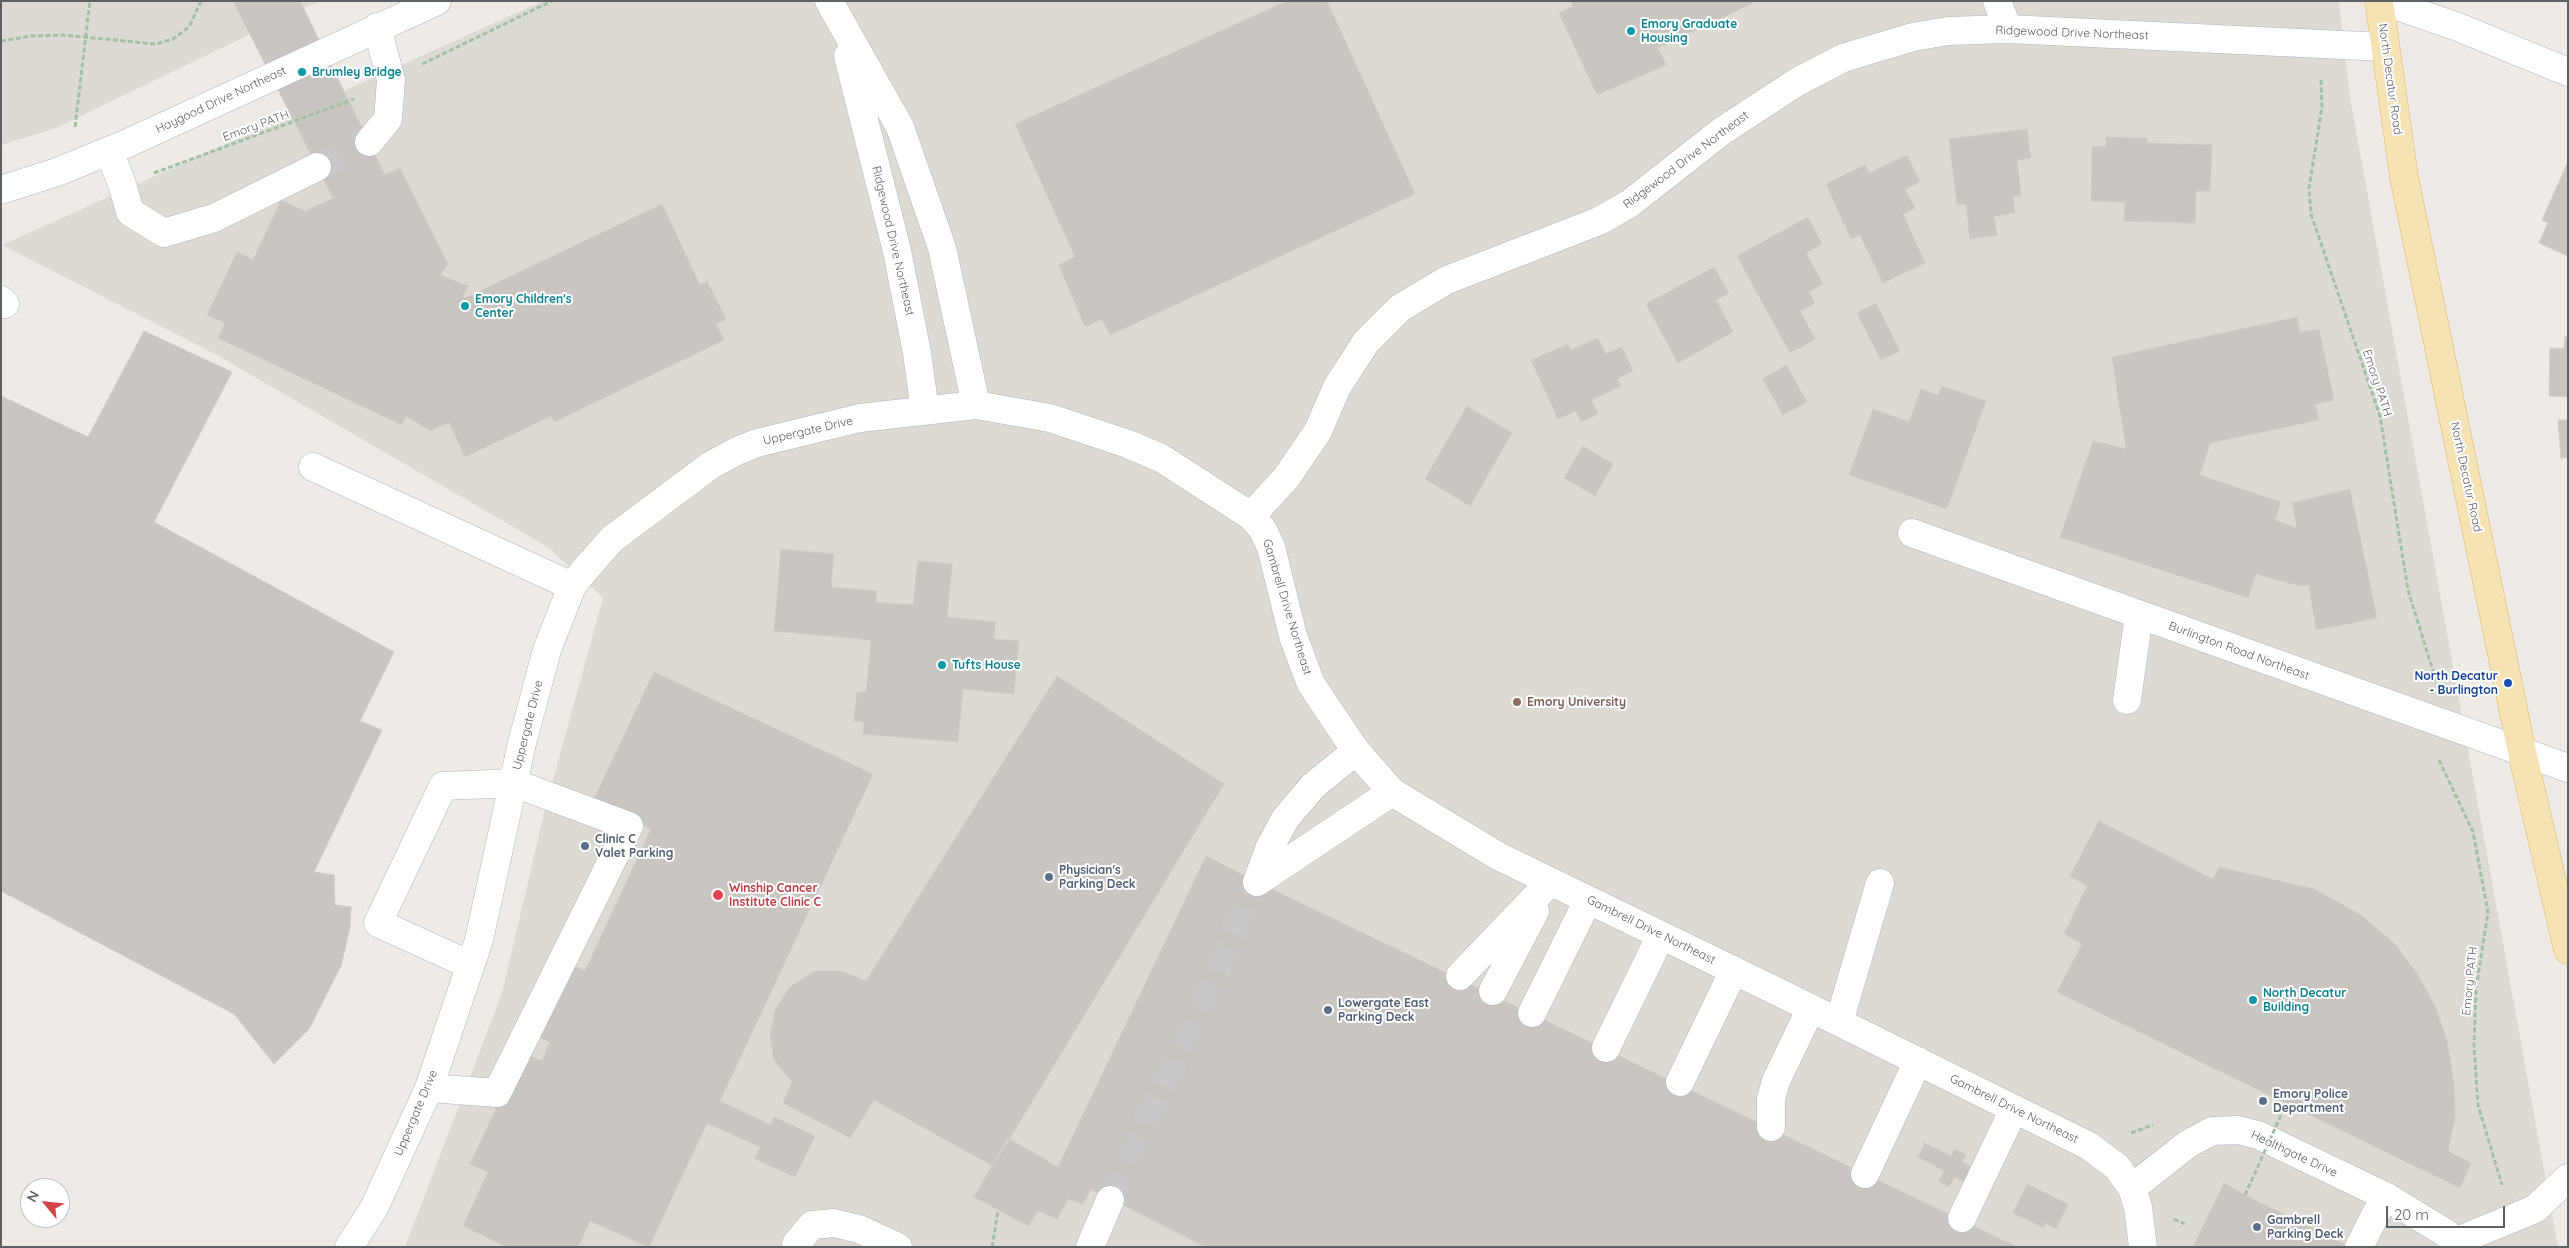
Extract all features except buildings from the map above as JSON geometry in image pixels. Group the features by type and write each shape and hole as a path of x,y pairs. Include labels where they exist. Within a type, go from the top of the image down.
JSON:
{"main road":[{"name":"North Decatur Road","path":"2379,1 2384,47 2406,186 2522,752 2568,950"}],"street":[{"name":"Haygood Drive Northeast","path":"1,190 57,172 109,151 436,1"},
{"path":"1997,1 2008,29"},
{"path":"2383,1 2458,27 2568,72"},
{"name":"Ridgewood Drive Northeast","path":"834,13 900,127 942,248 976,405"},
{"name":"Ridgewood Drive Northeast","path":"834,13 897,252 917,353 926,411"},
{"path":"369,142 388,119 392,80 378,28"},
{"name":"Ridgewood Drive Northeast","path":"1251,516 1292,470 1318,431 1337,387 1366,342 1400,308 1447,280 1599,221 1629,204 1722,130 1797,82 1843,58 1913,37 1948,31 2008,29 2384,47"},
{"path":"109,151 130,212 164,234 214,218 317,167"},
{"path":"926,411 976,405 1050,418 1128,444 1161,458 1251,516"},
{"name":"Uppergate Drive","path":"349,1247 374,1208 429,1088 479,940 514,783 547,650 572,586 612,539 711,465 737,451 756,443 860,418 926,411"},
{"path":"313,467 572,586"},
{"name":"Gambrell Drive Northeast","path":"1251,516 1262,530 1271,547 1294,636 1311,684 1356,751 1392,792 1498,856 1812,1008 2089,1146 2117,1167 2132,1188 2140,1214 2143,1247"},
{"name":"Burlington Road Northeast","path":"1912,533 2139,616 2568,768"},
{"path":"2127,700 2139,616"},
{"path":"1356,751 1313,786 1285,819 1269,849 1257,882 1392,792"},
{"path":"429,1088 497,1094 629,826 514,783 443,786 378,923 470,965"},
{"path":"1460,976 1550,882"},
{"path":"1493,991 1550,882"},
{"path":"1839,1022 1880,883"},
{"path":"1532,1013 1588,900"},
{"path":"1606,1048 1661,935"},
{"path":"1680,1082 1734,970"},
{"path":"1771,1127 1771,1099 1776,1081 1812,1008"},
{"path":"1866,1174 1918,1062"},
{"path":"1962,1218 2014,1109"},
{"name":"Healthgate Drive","path":"2132,1188 2188,1144 2212,1131 2238,1130 2258,1135 2385,1196 2460,1244 2535,1210 2568,1178"},
{"path":"2359,1247 2385,1196"},
{"path":"1090,1247 1110,1200"},
{"path":"796,1244 812,1225 834,1223 860,1229 898,1247"}],"path":[{"path":"74,128 84,36 90,1"},
{"path":"1,42 31,36 84,36 156,44 166,42 182,34 189,27 201,1"},
{"path":"418,66 552,1"},
{"name":"Emory PATH","path":"2321,80 2322,107 2309,188 2311,214 2380,416 2408,590 2440,693"},
{"name":"Emory PATH","path":"165,169 354,99"},
{"name":"Emory PATH","path":"2439,759 2473,832 2488,912 2476,989 2474,1046 2478,1105 2500,1183 2505,1188"},
{"path":"2245,1195 2286,1104"},
{"path":"992,1247 998,1211"}],"shaded area":[{"path":"1,1 319,1 56,128 1,145"},
{"name":"Emory University","path":"543,1 2339,1 2350,97 2558,1247 405,1247 502,993 545,809 603,598 548,547 215,354 2,245"}],"tunnel":[{"path":"317,167 369,142"},
{"path":"1110,1200 1257,882"}],"place":[{"name":"Emory Graduate Housing","path":"1631,31"},
{"name":"Brumley Bridge","path":"302,72"},
{"name":"Emory Children's Center","path":"465,306"},
{"name":"Tufts House","path":"942,665"},
{"name":"North Decatur - Burlington","path":"2508,683"},
{"name":"Emory University","path":"1517,702"},
{"name":"Clinic C Valet Parking","path":"585,846"},
{"name":"Physician's Parking Deck","path":"1049,877"},
{"name":"Winship Cancer Institute Clinic C","path":"718,895"},
{"name":"North Decatur Building","path":"2253,1000"},
{"name":"Lowergate East Parking Deck","path":"1328,1010"},
{"name":"Emory Police Department","path":"2263,1101"},
{"name":"Gambrell Parking Deck","path":"2257,1227"}]}
